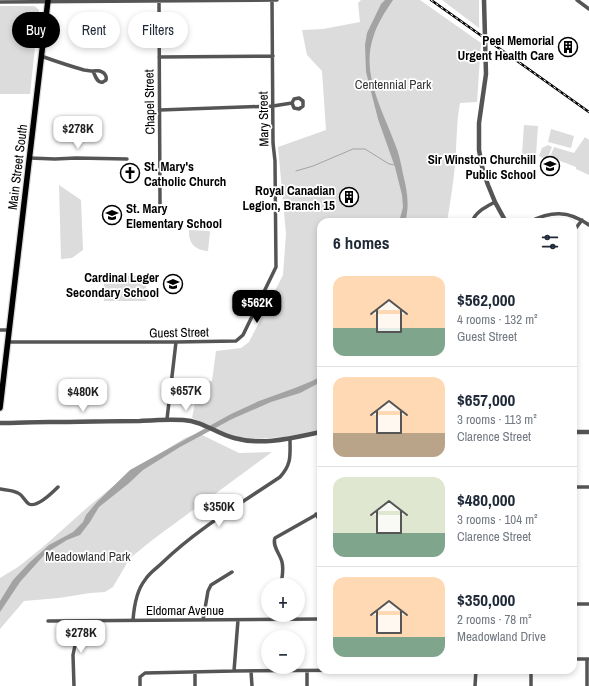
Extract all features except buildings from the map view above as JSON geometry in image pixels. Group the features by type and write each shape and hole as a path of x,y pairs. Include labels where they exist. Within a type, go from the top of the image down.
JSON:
{"main road":[{"name":"Main Street South","path":"0,408 48,1"}],"street":[{"name":"Chapel Street","path":"159,0 160,204"},
{"name":"Mary Street","path":"272,0 275,237"},
{"path":"0,2 277,0"},
{"path":"484,0 486,74 479,123 479,150 484,171 495,202 504,218"},
{"path":"577,0 589,9"},
{"path":"41,56 93,72"},
{"path":"159,57 273,56"},
{"path":"160,110 273,106 292,103"},
{"path":"29,158 127,159"},
{"path":"474,218 479,212 495,202"},
{"path":"537,218 557,213 566,214 577,218"},
{"path":"577,218 589,225"},
{"path":"577,227 582,220"},
{"name":"Guest Street","path":"8,342 236,341 241,338 244,333 276,267 275,237"},
{"path":"0,330 9,330"},
{"path":"167,419 176,342"},
{"path":"0,423 167,419 186,420 203,424 218,432 251,442 290,439 317,433"},
{"path":"577,432 589,432"},
{"path":"133,620 137,594 144,580 190,538 280,477 286,470 290,458 290,439"},
{"path":"577,486 589,486"},
{"path":"0,489 12,490 18,493 29,504 33,505 46,498 58,487"},
{"path":"282,578 283,571 280,554 273,541 275,538 316,514"},
{"path":"203,620 208,591 211,585 232,572"},
{"path":"577,604 589,604"},
{"name":"Eldomar Avenue","path":"48,621 238,620 261,618"},
{"name":"Eldomar Avenue","path":"305,618 317,619"},
{"path":"234,671 238,620"},
{"path":"74,686 73,655 80,621"},
{"path":"577,659 588,659 588,686"},
{"path":"251,671 252,686"},
{"path":"307,671 308,686"},
{"path":"140,686 140,677 145,673 317,671"},
{"path":"195,672 196,686"},
{"path":"475,686 476,674"},
{"path":"531,674 531,686"}],"green space":[{"name":"Centennial Park","path":"361,0 420,0 481,43 477,102 460,103 454,176 448,218 317,218 317,431 284,437 246,440 226,434 192,418 199,381 212,381 216,351 241,348 249,342 283,275 286,234 278,147 326,130 322,71 307,55 302,30 323,29 360,22 358,3"},
{"path":"442,0 479,0 479,28"},
{"path":"0,6 36,7 39,12 12,12 12,48 35,48 30,94 0,94"},
{"path":"524,125 538,126 536,155 522,154"},
{"path":"551,129 574,136 571,148 548,142"},
{"path":"585,137 589,140 589,175 576,169 576,167 550,157 554,147 574,153"},
{"path":"548,145 552,147 547,160 539,156 542,148"},
{"path":"59,185 81,200 83,250 72,258 61,259"},
{"path":"189,230 210,232 208,251 199,249 193,245 190,239"},
{"path":"104,275 146,276 146,301 104,301"},
{"name":"Meadowland Park","path":"198,433 239,453 272,452 130,558 113,587 105,592 24,601 0,629 0,578 18,567 43,547 89,506 133,470 185,438"}],"shaded area":[{"path":"385,0 393,0 382,18 373,38 370,52 370,65 375,92 401,162 406,186 406,218 400,218 403,207 402,195 395,167 378,119 366,72 365,45 367,33 381,4"},
{"path":"317,378 317,384 300,393 271,402 232,419 180,447 143,470 99,507 80,535 67,540 46,553 20,582 0,612 0,601 13,580 49,545 73,532 83,522 86,515 97,502 130,470 231,414 259,401"}],"waterway":[{"path":"296,171 313,166 353,149 365,149 389,164 395,165"}],"railway":[{"path":"431,0 589,112"}],"place":[{"name":"Peel Memorial Urgent Health Care","path":"568,47"},
{"name":"Sir Winston Churchill Public School","path":"550,166"},
{"name":"St. Mary's Catholic Church","path":"130,173"},
{"name":"Royal Canadian Legion, Branch 15","path":"349,197"},
{"name":"St. Mary Elementary School","path":"112,215"},
{"name":"Cardinal Leger Secondary School","path":"173,284"}]}
